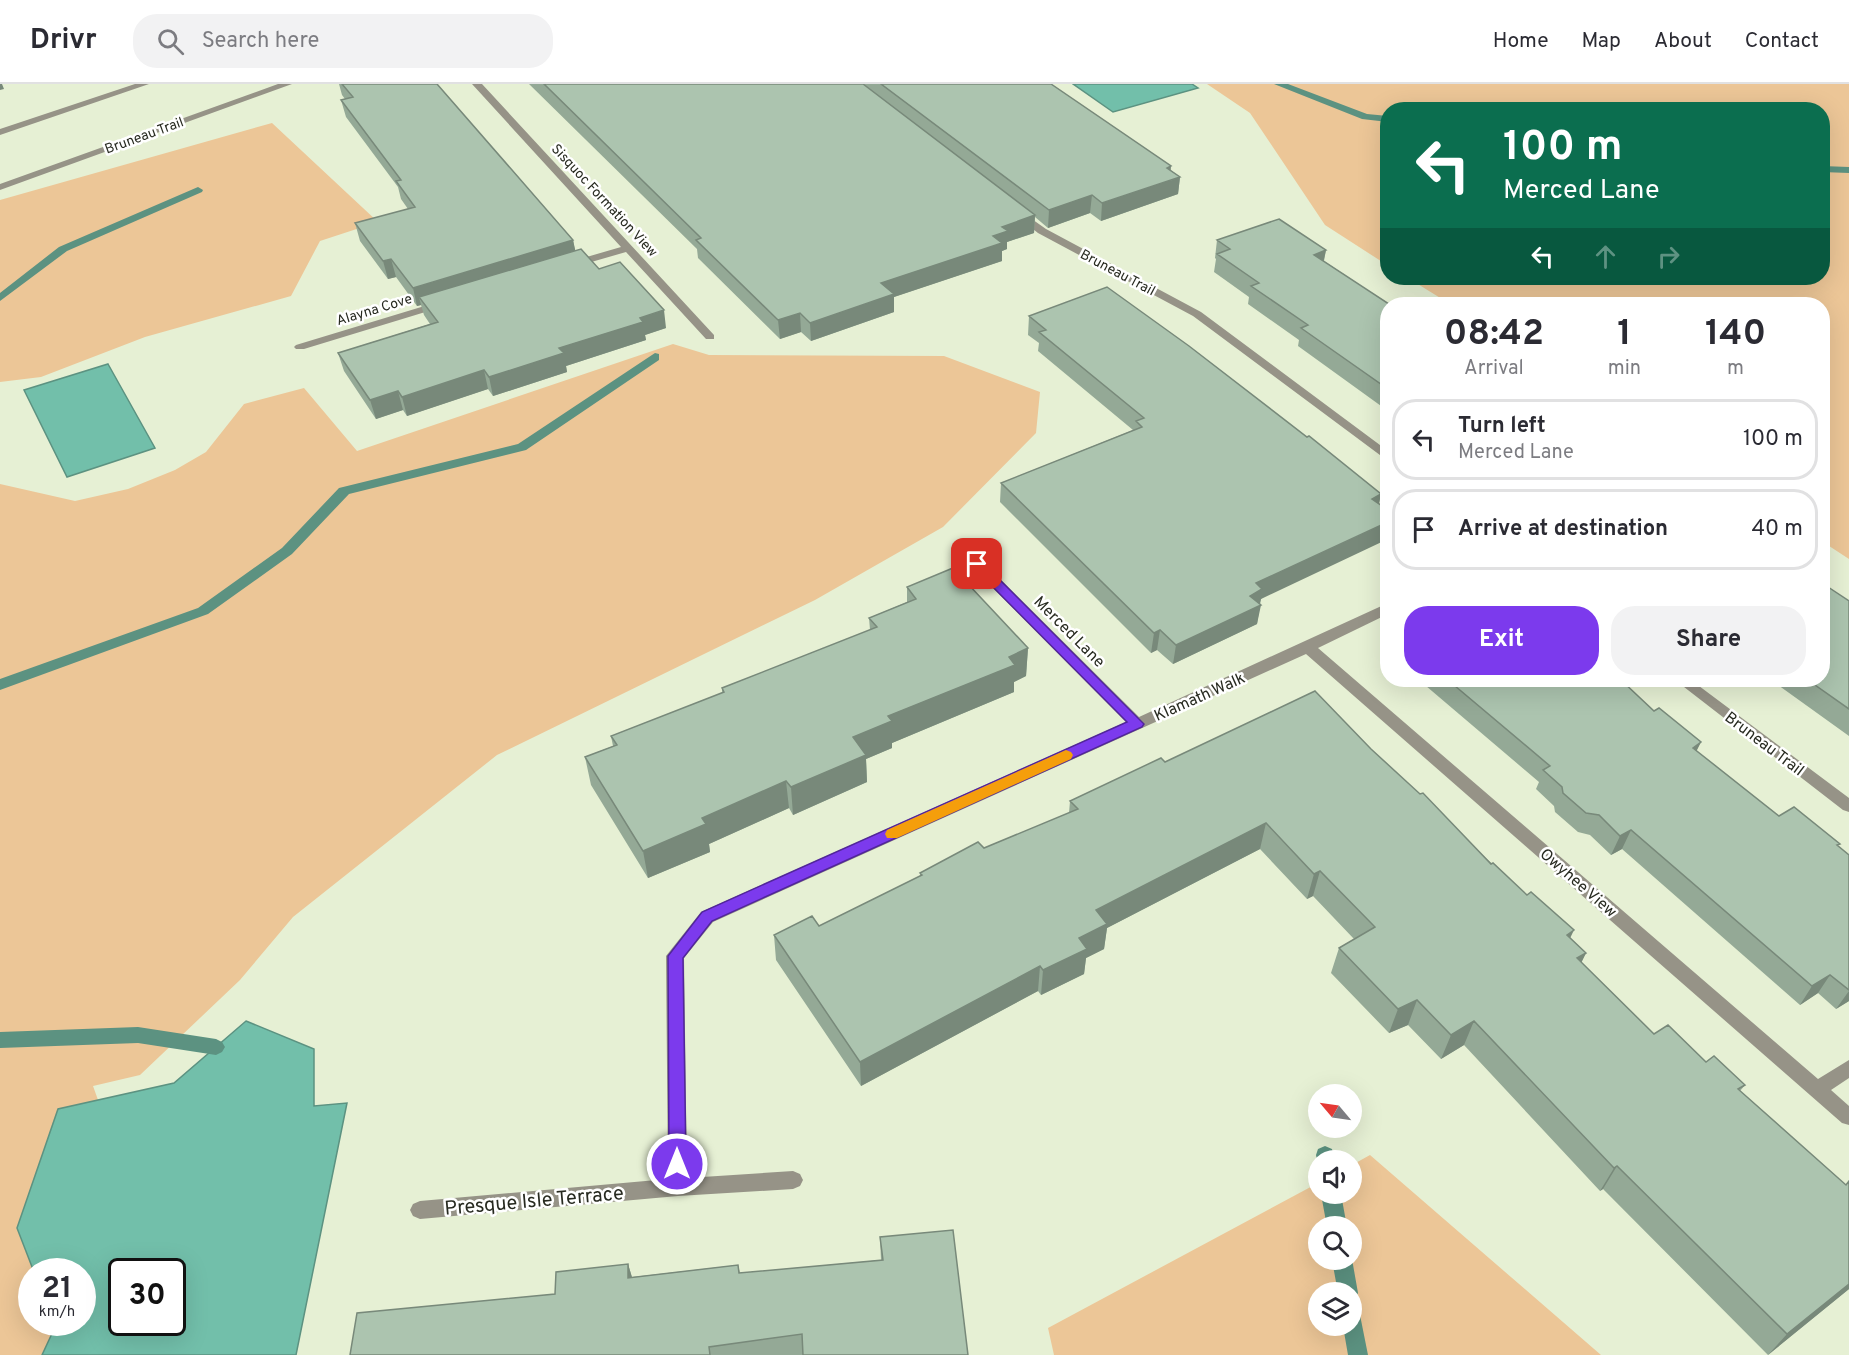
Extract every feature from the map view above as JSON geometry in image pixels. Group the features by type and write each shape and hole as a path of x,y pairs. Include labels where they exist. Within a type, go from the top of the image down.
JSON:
{"street":[{"path":"0,132 144,84"},
{"name":"Bruneau Trail","path":"0,187 288,84"},
{"name":"Sisquoc Formation View","path":"477,84 710,337"},
{"name":"Bruneau Trail","path":"1005,203 1042,231 1197,314 1380,451"},
{"path":"560,268 628,248"},
{"name":"Alayna Cove","path":"300,347 458,299"},
{"name":"Merced Lane","path":"977,564 1137,724"},
{"name":"Klamath Walk","path":"678,1187 675,956 707,917 1308,647 1380,612"},
{"name":"Owyhee View","path":"1308,647 1849,1117"},
{"name":"Bruneau Trail","path":"1691,687 1849,806"},
{"path":"1818,1089 1849,1068"},
{"name":"Presque Isle Terrace","path":"420,1210 678,1187 793,1180"}],"shaded area":[{"path":"1207,84 1849,84 1849,559 1830,547 1830,297 1439,297 1419,285 1830,285 1830,102 1380,102 1380,260 1325,225 1250,113"},
{"path":"272,123 378,222 320,241 291,296 145,337 41,377 0,382 0,200"},
{"path":"673,344 709,355 944,356 1040,392 1036,433 943,527 815,600 497,755 293,917 240,980 140,1075 93,1086 155,1258 108,1258 108,1336 179,1336 189,1355 0,1355 0,484 75,501 128,489 175,470 206,452 244,404 304,388 357,451"},
{"path":"1370,1155 1601,1355 1054,1355 1048,1328 1308,1188 1308,1204 1362,1204 1362,1159"}],"water":[{"path":"1073,84 1192,84 1198,88 1113,112"},
{"path":"108,364 155,448 67,477 24,390"},
{"path":"246,1021 314,1049 314,1106 347,1103 296,1355 42,1355 51,1336 96,1336 96,1258 29,1258 17,1228 58,1109 174,1083"}],"building":[{"path":"342,84 437,84 573,240 413,288 391,259 383,261 355,223 415,207 396,181 401,180 341,100 353,97"},
{"path":"544,84 863,84 1035,215 1002,227 1008,231 993,236 1002,243 881,283 894,294 810,323 800,313 778,320 696,240 701,238"},
{"path":"881,84 1051,84 1171,166 1167,168 1180,177 1102,203 1092,195 1049,210"},
{"path":"1279,219 1326,250 1314,255 1380,298 1380,383 1301,328 1308,325 1251,286 1259,283 1217,254 1230,249 1217,240"},
{"path":"581,249 599,269 620,262 664,310 640,318 643,322 559,348 564,353 489,377 484,370 402,397 398,391 370,400 338,353 438,322 419,297"},
{"path":"1107,287 1189,346 1307,437 1309,436 1380,493 1372,499 1380,504 1380,526 1256,583 1262,589 1250,596 1261,605 1176,645 1160,630 1154,633 1001,483 1142,427 1136,421 1144,418 1039,332 1046,330 1029,316"},
{"path":"953,568 1028,648 1009,657 1015,665 888,716 892,721 853,737 866,755 791,787 786,781 702,818 706,824 643,851 585,757 617,745 611,736 724,692 722,688 877,627 869,618 916,599 907,587"},
{"path":"1830,588 1849,601 1849,709 1818,687 1830,687"},
{"path":"1456,687 1628,687 1654,711 1659,708 1701,742 1693,748 1779,816 1794,807 1840,844 1837,845 1849,855 1849,990 1830,975 1812,986 1631,830 1620,836 1599,815 1586,813 1563,793 1562,787 1543,770 1550,766"},
{"path":"1315,691 1371,749 1420,794 1423,793 1491,864 1493,863 1527,895 1531,892 1574,930 1567,935 1586,953 1577,958 1654,1034 1668,1025 1706,1062 1714,1056 1745,1085 1738,1089 1846,1185 1849,1181 1849,1284 1787,1334 1617,1166 1614,1168 1474,1021 1451,1035 1417,1000 1398,1009 1339,948 1375,927 1320,871 1314,874 1266,823 1096,910 1107,924 1079,938 1087,949 1043,970 1040,966 860,1062 774,935 812,916 819,926 922,875 920,873 978,842 984,848 1078,809 1070,801 1161,758 1165,762"},
{"path":"953,1230 968,1355 803,1355 802,1334 709,1347 710,1355 350,1355 357,1313 555,1294 556,1272 628,1264 628,1278 738,1265 739,1273 883,1260 880,1237"}],"waterway":[{"path":"1279,84 1365,117 1380,118"},
{"path":"1830,169 1849,170"},
{"path":"0,298 63,249 198,190"},
{"path":"0,685 203,611 287,551 344,491 522,447 655,357"},
{"path":"0,1040 138,1035 216,1047"},
{"path":"1333,1204 1335,1216"},
{"path":"1344,1270 1346,1282"},
{"path":"1355,1336 1358,1355"}],"slow traffic":[{"path":"892,834 1066,755"}],"route":[{"path":"677,1164 675,956 707,917 1137,724 977,564"}]}
